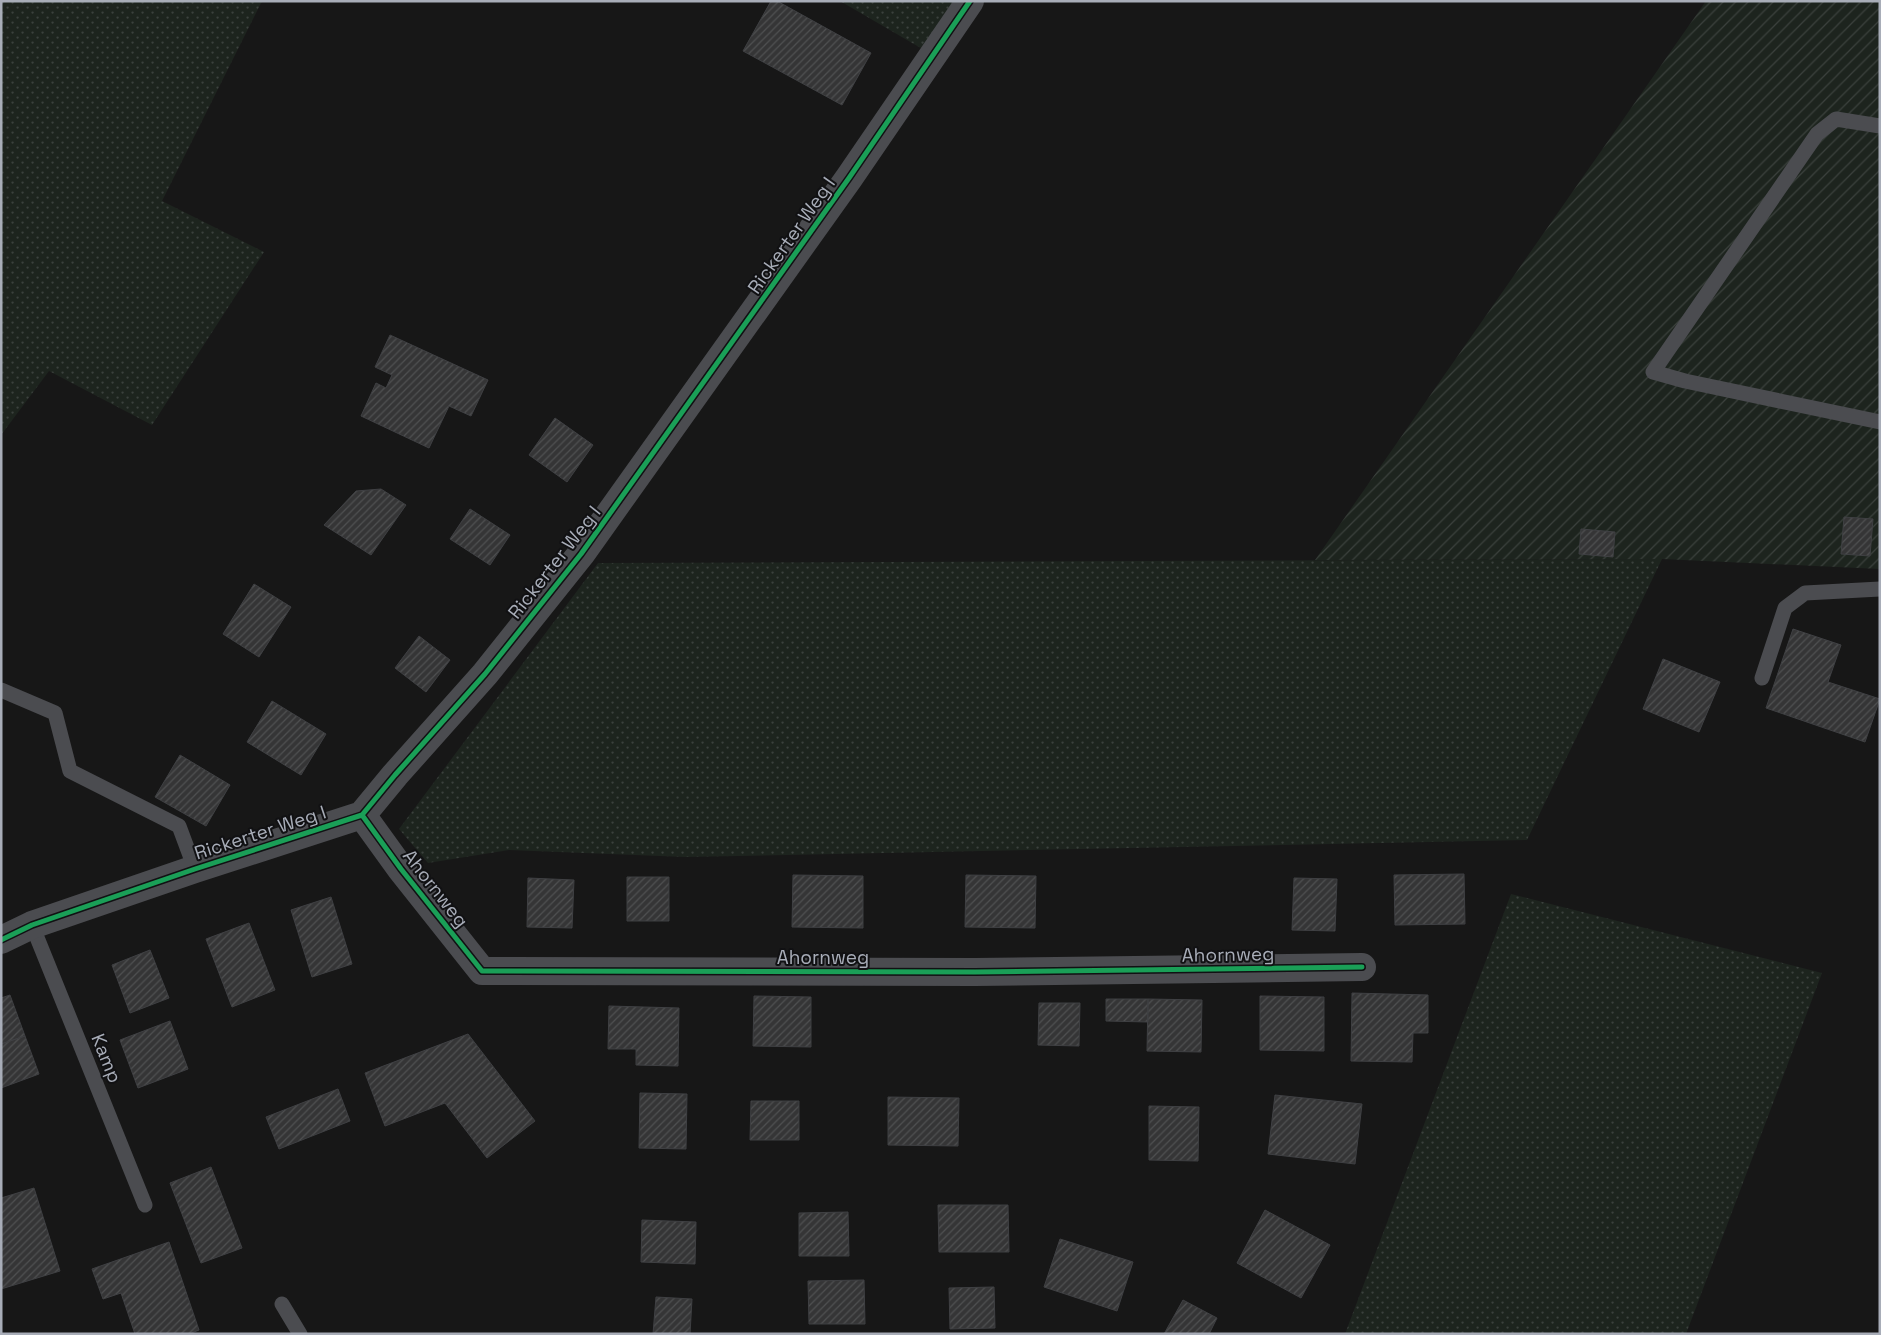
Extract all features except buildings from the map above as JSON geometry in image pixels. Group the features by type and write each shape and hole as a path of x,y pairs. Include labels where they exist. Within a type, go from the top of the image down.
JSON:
{"street":[{"name":"Rickerter Weg I","path":"1,940 32,925 195,868 362,815 485,674 581,554 849,178 970,1"},
{"name":"Ahornweg","path":"362,815 401,869 482,971 955,972 1362,967"}],"lane":[{"path":"1880,126 1836,119 1817,134 1653,372 1685,382 1880,422"},
{"path":"1762,678 1784,608 1805,593 1880,589"},
{"path":"1,690 55,713 70,771 179,826 195,868"},
{"name":"Kamp","path":"32,925 145,1205"},
{"path":"282,1304 300,1334"}],"shaded area":[{"path":"1,1 262,1 162,201 264,252 152,425 49,371 1,435"},
{"path":"840,1 972,1 931,54"},
{"path":"1706,1 1880,1 1880,569 1662,559 1315,560"},
{"path":"1662,559 1527,840 685,857 509,850 428,863 399,829 598,563"},
{"path":"1511,894 1822,973 1686,1334 1345,1334"}],"cycle path":[{"path":"1,940 32,925 195,869 362,815 485,674 581,554 849,178 970,1"},
{"path":"362,815 401,869 482,971 975,972 1362,967"}]}
